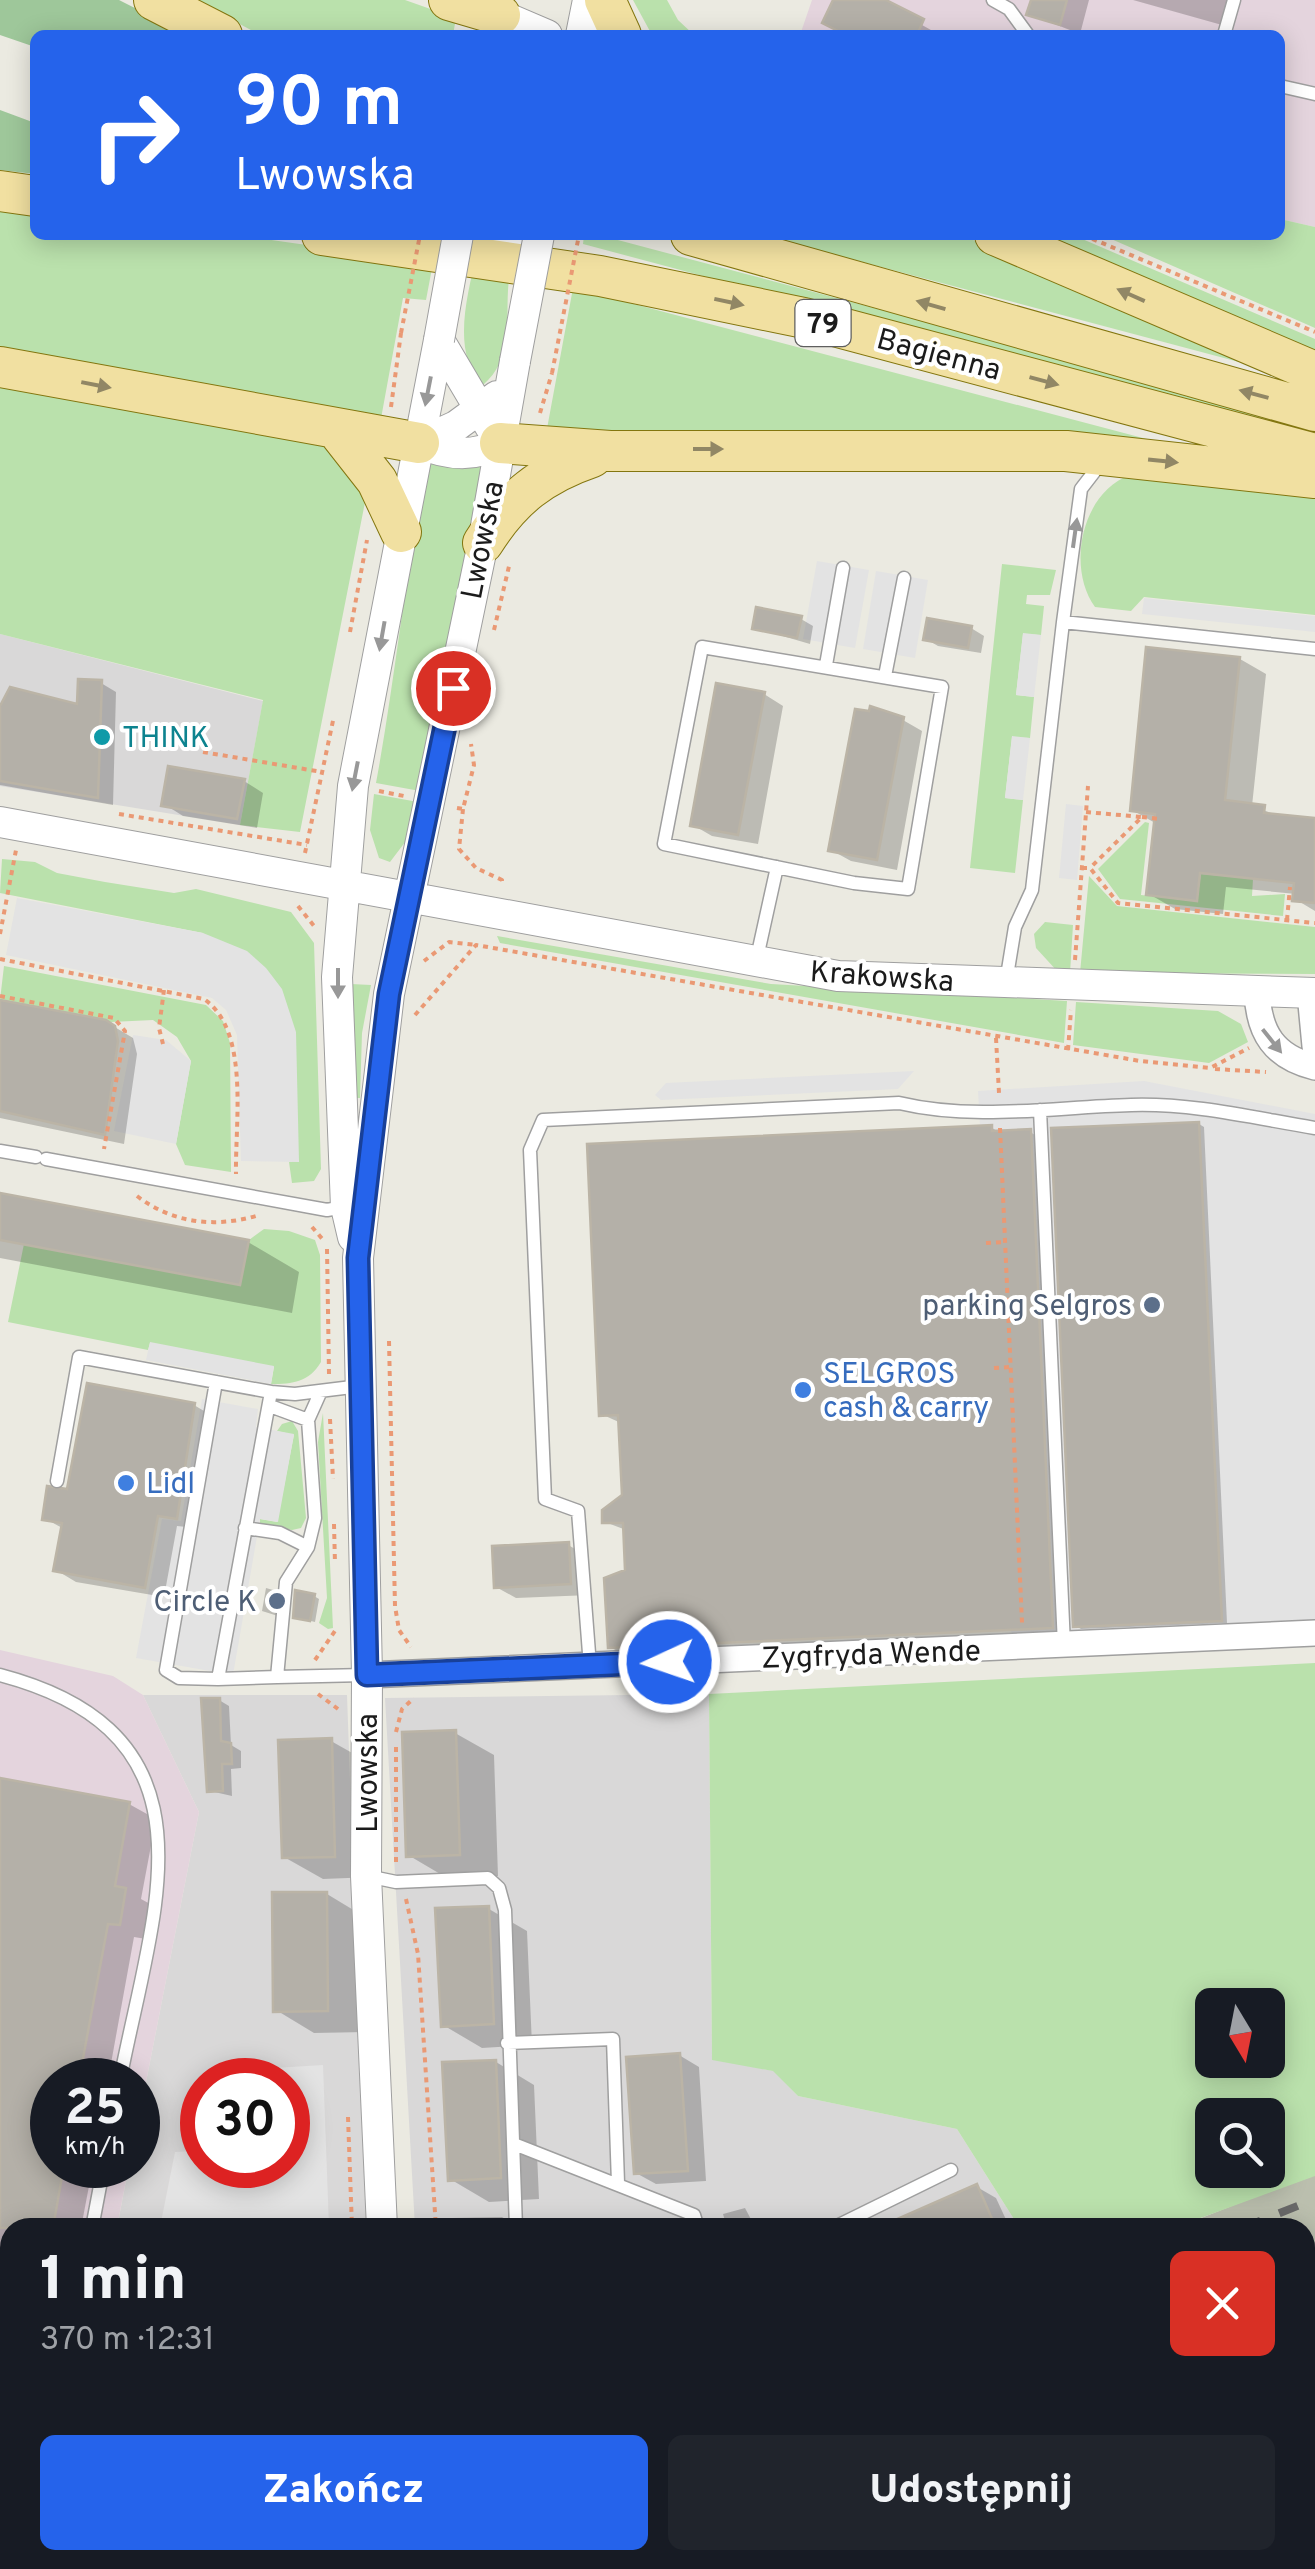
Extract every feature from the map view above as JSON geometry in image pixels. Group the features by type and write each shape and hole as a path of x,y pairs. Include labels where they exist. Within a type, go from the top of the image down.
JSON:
{"main road":[{"path":"154,0 212,30"},
{"path":"449,0 503,21"},
{"path":"605,0 619,30"},
{"path":"0,191 30,195"},
{"name":"Bagienna","path":"354,240 664,288 804,318 1315,454"},
{"name":"Bagienna","path":"708,240 1315,411"},
{"path":"1007,240 1315,372"},
{"path":"0,367 418,443"},
{"path":"492,425 610,451 984,450 1108,454 1315,478"},
{"path":"337,430 378,482 401,532"},
{"path":"483,543 500,515 536,482 554,470 610,451"}],"street":[{"path":"583,30 588,0"},
{"path":"503,21 531,30"},
{"name":"Lwowska","path":"358,1258 346,1207 337,976 353,786 457,240"},
{"name":"Lwowska","path":"382,2218 366,1876 367,1675 358,1258 389,994 483,543 492,425 513,372 538,240"},
{"path":"418,443 438,451 481,454 492,425 439,340"},
{"path":"0,822 298,891 344,886"},
{"name":"Krakowska","path":"344,886 755,964 838,976 1312,993"},
{"path":"1256,993 1259,1022 1268,1040 1295,1061 1315,1067"},
{"path":"1312,993 1315,1046"},
{"name":"Zygfryda Wende","path":"367,1675 1315,1632"}],"lane":[{"path":"993,0 1009,8 1024,30"},
{"path":"1225,30 1234,0"},
{"path":"1285,87 1315,94"},
{"path":"508,240 664,288"},
{"path":"1006,985 1015,927 1032,890 1080,488 1108,454"},
{"path":"826,665 843,568"},
{"path":"886,676 904,578"},
{"path":"1063,622 1315,649"},
{"path":"702,647 826,665 942,687 908,888 664,844 702,647"},
{"path":"755,964 777,867"},
{"path":"590,1666 578,1511 545,1499 530,1150 542,1120 900,1103 930,1110 1181,1106 1315,1128"},
{"path":"1040,1110 1064,1645"},
{"path":"0,1151 312,1207 346,1207"},
{"path":"57,1481 79,1357 216,1382 271,1399 308,1420"},
{"path":"216,1382 166,1670 179,1678 218,1680 367,1675"},
{"path":"271,1399 360,1386"},
{"path":"277,1677 286,1582 308,1547 315,1518 308,1420 322,1391"},
{"path":"218,1680 271,1399"},
{"path":"245,1528 280,1534 308,1547"},
{"path":"0,1675 46,1687 95,1714 130,1751 152,1790 160,1834 158,1880 124,2058"},
{"path":"366,1876 396,1882 488,1878 499,1888 504,1910 516,2218"},
{"path":"507,2043 613,2039 618,2183"},
{"path":"514,2144 618,2183 695,2218"},
{"path":"853,2218 951,2170"},
{"path":"94,2218 100,2188"}],"path":[{"path":"401,333 419,240"},
{"path":"552,373 578,240"},
{"path":"1095,240 1315,332"},
{"path":"298,891 334,716"},
{"path":"202,752 322,772"},
{"path":"1080,882 1088,786"},
{"path":"463,809 459,849 476,868 502,880 488,947"},
{"path":"1086,812 1160,819"},
{"path":"115,814 306,845"},
{"path":"1081,868 1090,868 1142,818"},
{"path":"0,934 16,850"},
{"path":"1090,868 1118,902 1315,924"},
{"path":"1286,920 1290,887"},
{"path":"420,968 437,947 448,942 996,1038 1210,1068 1283,1074"},
{"path":"409,1012 406,1026 476,946"},
{"path":"0,959 164,990 221,1011 234,1039 236,1178"},
{"path":"163,1044 159,1028 164,990"},
{"path":"0,996 114,1018 125,1032 104,1149"},
{"path":"996,1038 998,1088"},
{"path":"1210,1068 1258,1045"},
{"path":"1000,1127 1022,1626"},
{"path":"129,1186 164,1214 190,1220 218,1223 267,1213"},
{"path":"303,1220 318,1230 328,1245"},
{"path":"986,1243 1005,1242"},
{"path":"389,1340 396,1606 399,1630 415,1652"},
{"path":"994,1368 1011,1368"},
{"path":"429,1692 414,1697 402,1708 396,1730 396,1882 409,1908 418,1954 435,2218"}],"shaded area":[{"path":"812,0 1315,0 1315,227 1285,220 1285,30 802,30"},
{"path":"817,561 869,570 855,648 803,639"},
{"path":"876,571 928,580 915,658 863,649"},
{"path":"1144,598 1315,616 1315,632 1142,614"},
{"path":"1023,633 1041,635 1034,697 1016,695"},
{"path":"0,634 263,701 240,825 0,786"},
{"path":"1012,736 1030,738 1023,800 1005,798"},
{"path":"1066,804 1083,806 1077,880 1059,878"},
{"path":"17,898 203,933 247,951 266,968 282,989 296,1032 299,1162 241,1161 237,1035 226,1010 212,998 6,955"},
{"path":"133,1035 166,1040 191,1061 176,1144 114,1131"},
{"path":"914,1071 898,1089 661,1100 655,1095 666,1083"},
{"name":"parking Selgros","path":"1144,1081 1315,1114 1315,1633 1023,1647 1009,1629 978,1091"},
{"path":"150,1342 274,1366 271,1384 146,1360"},
{"path":"202,1399 258,1409 256,1427 294,1434 278,1522 260,1519 233,1675 136,1658 162,1519 181,1521"},
{"path":"0,1650 113,1676 143,1695 199,1812 151,2058 30,2058 30,2188 125,2188 119,2218 0,2218"},
{"path":"709,1694 712,2059 774,2071 798,2096 957,2129 1013,2218 414,2218 385,1698"},
{"path":"143,1695 347,1695 366,2218 119,2218 125,2188 160,2188 160,2058 151,2058 199,1812"},
{"path":"323,2065 329,2218 162,2218 175,2152 180,2152 180,2188 310,2188 310,2066"},
{"path":"1315,2173 1315,2218 1201,2218"}],"green space":[{"path":"0,0 119,0 178,30 30,30 30,45 0,35"},
{"path":"195,0 405,0 456,18 454,30 251,30"},
{"path":"633,0 667,0 689,30 649,30"},
{"path":"0,110 30,121 30,173 0,170"},
{"path":"0,203 30,206 30,240 271,240 433,263 426,300 403,298 380,424 0,354"},
{"path":"1285,220 1315,227 1315,328 1113,240 1285,240"},
{"path":"480,240 516,240 509,276 504,353 483,385 466,353 468,292"},
{"path":"583,240 618,240 1315,425 1315,439 583,244"},
{"path":"780,240 973,240 1244,361"},
{"path":"1037,240 1085,240 1315,339 1315,361"},
{"path":"573,288 1158,442 546,434"},
{"path":"0,380 319,442 339,454 368,487 300,832 240,825 263,700 0,634"},
{"path":"427,460 482,467 420,791 376,783"},
{"path":"1130,475 1315,490 1315,615 1144,597 1131,611 1095,607 1081,572 1084,532 1100,497"},
{"path":"1002,564 1056,570 1050,595 1027,595 1026,604 1044,606 1041,635 1023,634 1016,695 1034,697 1030,738 1012,737 1005,798 1023,800 1015,873 970,868"},
{"path":"374,794 418,802 412,833 390,862 379,858 370,830"},
{"path":"1145,822 1149,823 1141,895 1197,901 1201,874 1253,879 1252,896 1285,894 1283,916 1120,899 1098,869"},
{"path":"2,859 35,862 57,873 174,893 196,889 291,912 314,943 321,1169 314,1181 292,1183 289,1162 299,1161 203,933 0,893"},
{"path":"1089,876 1117,906 1315,927 1315,974 1080,973"},
{"path":"1045,922 1073,925 1070,973 1058,972 1036,948 1034,934"},
{"path":"497,936 771,984 1067,1001 1064,1043 500,943"},
{"path":"4,966 206,1005 223,1021 230,1043 231,1172 185,1165 176,1144 191,1061 177,1037 153,1020 111,1022 0,1000"},
{"path":"351,984 371,985 362,1033 360,1098 355,1098"},
{"path":"1076,1002 1218,1011 1241,1024 1248,1042 1209,1063 1073,1045"},
{"path":"264,1229 289,1231 315,1240 320,1255 321,1362 300,1380 271,1384 274,1367 150,1343 148,1350 8,1322 24,1244 240,1285 249,1240"},
{"path":"323,1413 333,1628 328,1629 319,1623 327,1598 318,1442"},
{"path":"292,1421 298,1431 306,1518 301,1528 292,1530 260,1523 260,1519 277,1522 294,1435 277,1431 282,1424"},
{"path":"1315,1663 1315,2176 1285,2187 1285,2098 1195,2098 1195,2188 1282,2188 1201,2218 1013,2218 957,2129 798,2096 773,2071 712,2060 709,1694"}],"building":[{"path":"833,0 886,0 924,19 919,30 836,30 822,23"},
{"path":"1031,0 1067,0 1060,25 1026,15"},
{"path":"756,607 802,616 797,638 752,629"},
{"path":"927,618 972,626 968,648 923,640"},
{"path":"1146,647 1240,657 1225,800 1265,805 1264,813 1315,818 1315,903 1292,901 1294,883 1200,873 1197,901 1146,895 1155,814 1130,811"},
{"path":"78,679 102,680 98,798 0,781 0,706 10,687 77,704"},
{"path":"716,683 765,692 738,835 690,826"},
{"path":"870,706 904,717 877,860 828,851 855,709 869,711"},
{"path":"168,766 245,779 237,819 161,806"},
{"path":"0,1000 106,1020 115,1026 118,1041 105,1135 0,1111"},
{"path":"1199,1122 1222,1621 1073,1627 1051,1128"},
{"name":"SELGROS cash & carry","path":"992,1125 992,1131 1031,1129 1053,1628 608,1648 604,1578 625,1570 623,1523 602,1523 602,1510 622,1495 618,1415 599,1416 587,1144"},
{"path":"0,1193 249,1240 240,1285 0,1240"},
{"name":"Lidl","path":"87,1383 195,1403 177,1519 158,1516 145,1588 53,1571 62,1523 42,1520 47,1486 67,1489"},
{"path":"569,1542 571,1584 494,1588 492,1546"},
{"path":"295,1590 315,1594 310,1621 293,1618"},
{"path":"201,1698 220,1698 221,1741 231,1743 232,1764 222,1764 223,1791 207,1792"},
{"path":"456,1730 460,1855 406,1857 402,1732"},
{"path":"332,1738 335,1857 282,1858 278,1740"},
{"path":"0,1778 130,1802 115,1886 126,1888 120,1925 108,1924 83,2058 30,2058 30,2188 60,2188 55,2218 0,2218"},
{"path":"272,1892 327,1892 328,2011 273,2012"},
{"path":"489,1906 494,2024 441,2027 435,1908"},
{"path":"680,2053 688,2171 634,2174 626,2057"},
{"path":"496,2060 501,2178 448,2181 442,2062"},
{"path":"977,2184 992,2218 900,2218"}],"railway":[{"path":"1267,2218 1315,2199"}],"place":[{"name":"THINK","path":"102,737"},
{"name":"parking Selgros","path":"1152,1305"},
{"name":"SELGROS cash & carry","path":"803,1390"},
{"name":"Lidl","path":"126,1483"},
{"name":"Circle K","path":"277,1601"}],"route":[{"path":"453,688 389,994 358,1258 367,1675 669,1662"}]}
